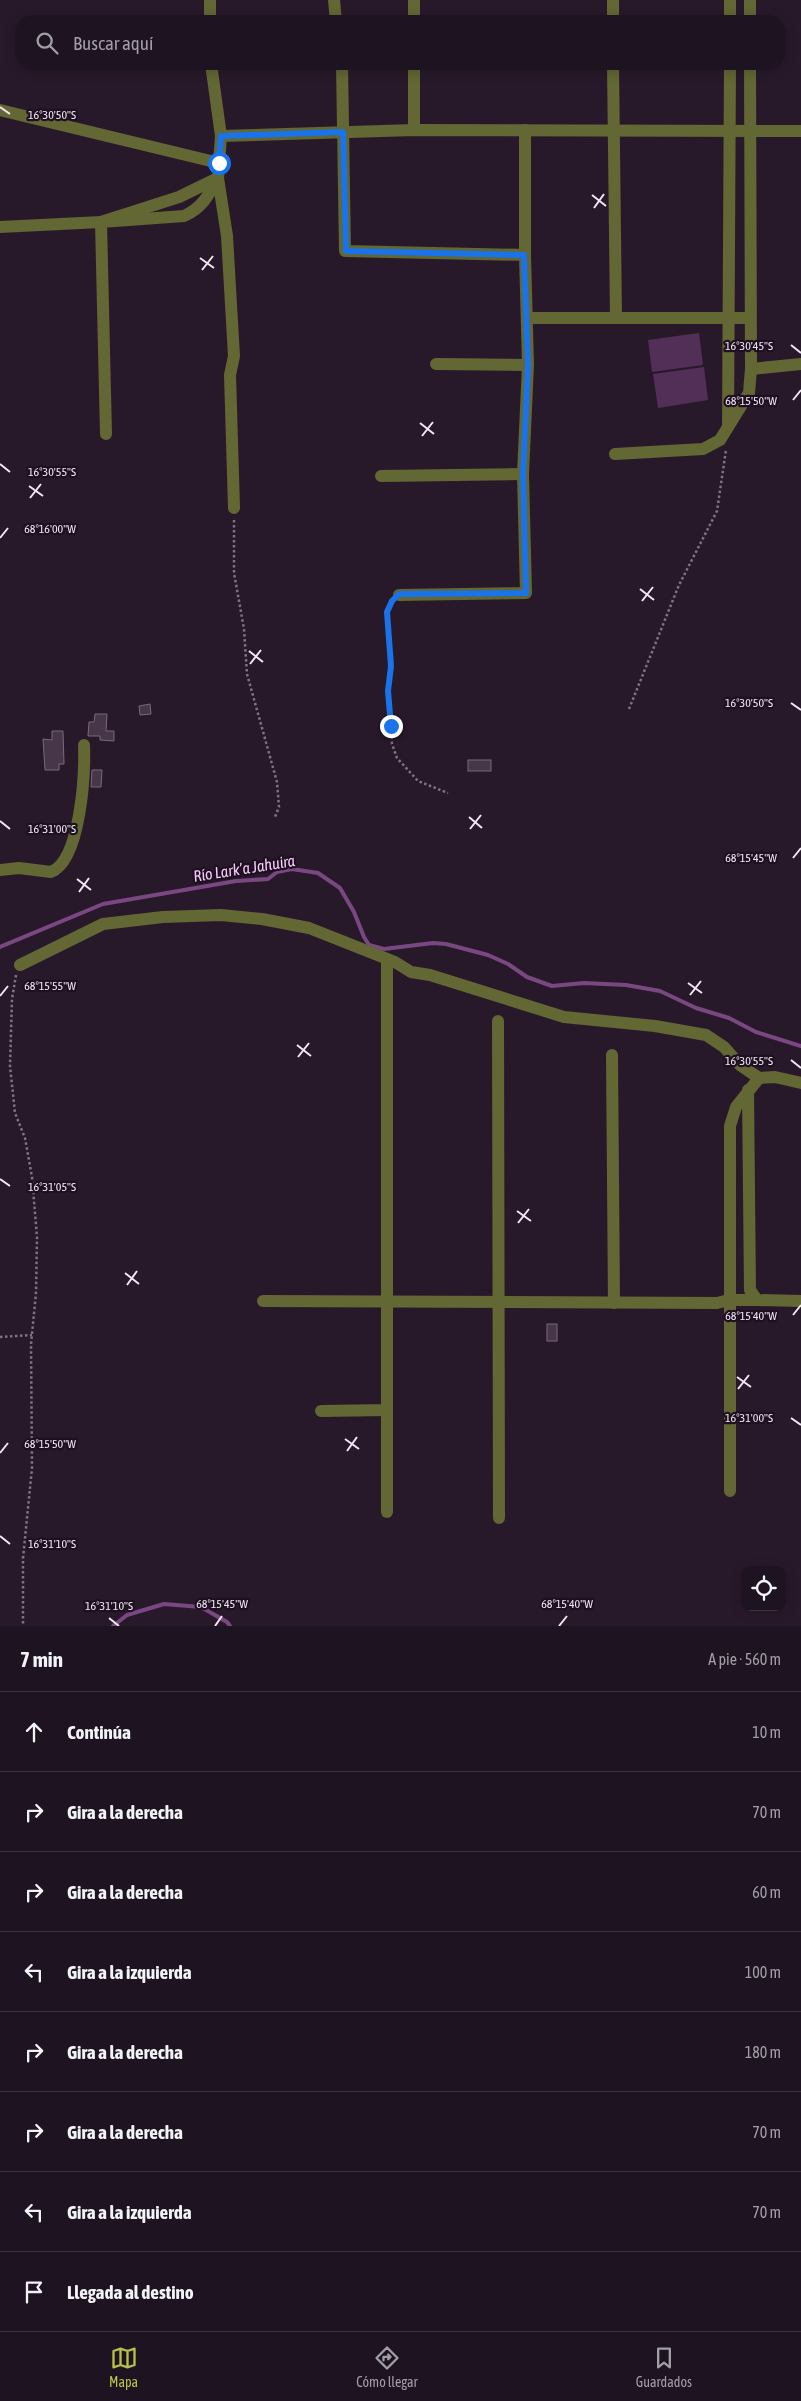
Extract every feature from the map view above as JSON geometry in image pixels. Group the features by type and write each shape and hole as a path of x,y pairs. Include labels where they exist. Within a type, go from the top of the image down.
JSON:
{"street":[{"path":"210,0 210,15"},
{"path":"334,0 335,15"},
{"path":"414,0 414,15"},
{"path":"613,15 614,0"},
{"path":"730,0 730,15"},
{"path":"750,0 750,15"},
{"path":"212,70 221,136 218,178 227,236 234,356 230,375 234,508"},
{"path":"342,70 346,251 524,255"},
{"path":"414,70 414,130"},
{"path":"613,70 612,129 616,318"},
{"path":"728,429 730,70"},
{"path":"615,454 703,449 720,440 749,393 751,369 749,318 750,70"},
{"path":"0,110 219,163"},
{"path":"221,136 414,130 612,129 801,131"},
{"path":"399,594 526,593 523,474 528,365 524,255 526,130"},
{"path":"101,222 179,197 218,178"},
{"path":"0,228 184,216 202,204 218,178"},
{"path":"101,222 106,434"},
{"path":"527,318 749,318"},
{"path":"436,364 528,365"},
{"path":"751,369 774,365 801,364"},
{"path":"381,476 523,474"},
{"path":"0,870 19,868 51,872 63,864 75,837 78,821 84,745"},
{"path":"20,965 103,924 163,917 221,916 262,919 309,928 387,959 411,972 430,976 564,1017 655,1026 706,1035 724,1047 740,1065 758,1078 775,1077 801,1083"},
{"path":"387,959 387,1512"},
{"path":"498,1021 499,1518"},
{"path":"612,1055 614,1303"},
{"path":"730,1491 730,1126 736,1108 758,1078"},
{"path":"748,1090 750,1290 757,1300"},
{"path":"262,1301 614,1303 716,1303 729,1300 801,1301"},
{"path":"321,1411 388,1410"}],"path":[{"path":"630,709 679,585 717,511 728,429"},
{"path":"234,508 234,573 244,629 246,674 277,782 279,807 275,817"},
{"path":"399,594 392,601 387,612 391,666 388,691 392,744 397,758 418,781 448,793"},
{"path":"20,965 14,979 12,999 10,1066 15,1113 25,1138 32,1177 37,1246 36,1293 32,1335 32,1468 24,1558 23,1626"},
{"path":"0,1337 32,1335"}],"shaded area":[{"path":"699,333 703,365 652,372 648,340"},
{"path":"704,367 708,400 658,408 653,374"}],"building":[{"path":"150,704 151,714 140,715 139,706"},
{"path":"95,714 107,714 106,731 114,731 114,741 100,740 100,736 88,736 89,722 94,722"},
{"path":"52,731 63,731 64,764 59,764 59,770 45,770 43,739 52,740"},
{"path":"468,760 491,760 491,771 468,771"},
{"path":"92,770 102,770 101,787 91,787"},
{"path":"547,1324 557,1324 557,1341 547,1341"}],"waterway":[{"name":"Río Lark’a Jahuira","path":"0,947 103,904 236,881 268,879 277,872 292,869 318,873 340,888 354,912 369,945 384,949 433,943 446,944 488,955 508,964 527,977 552,986 584,983 626,985 660,991 696,1008 729,1018 756,1032 801,1046"},
{"path":"113,1626 127,1615 164,1604 201,1607 227,1622 230,1626"}],"route":[{"path":"219,163 221,136 343,132 346,251 524,255 528,365 523,474 526,593 399,594 392,601 387,612 391,666 388,691 391,726"}]}
